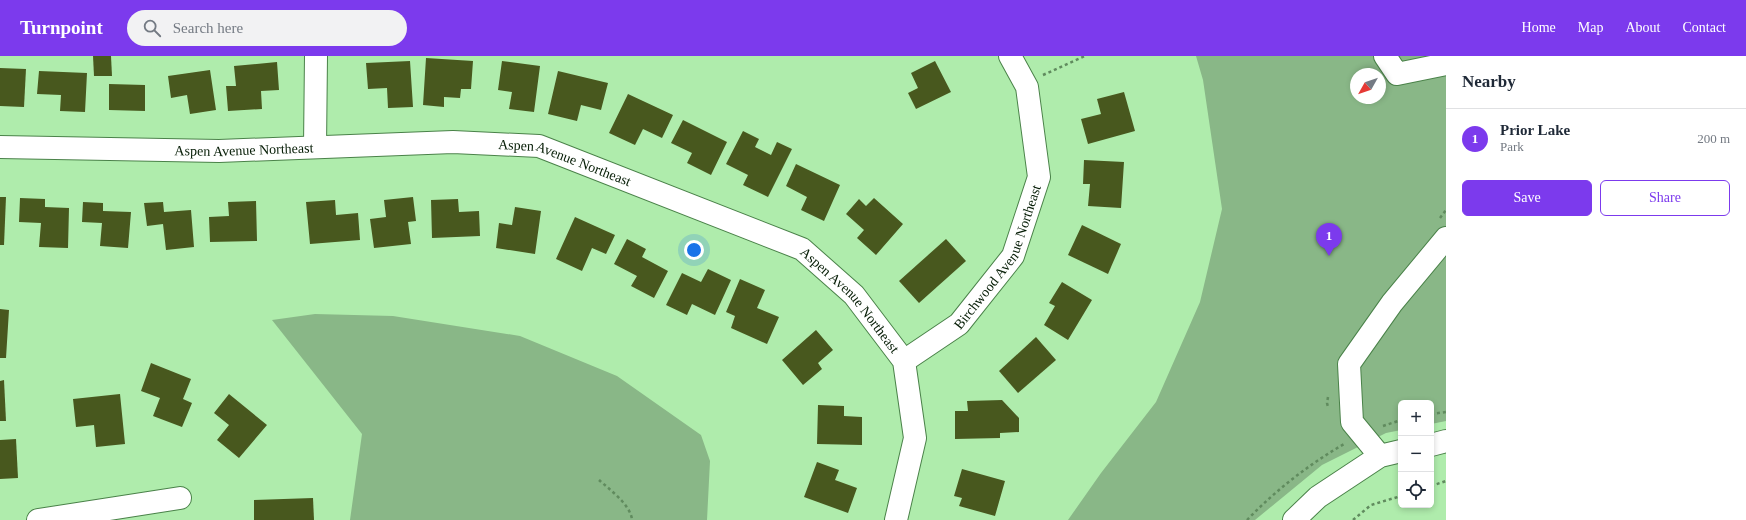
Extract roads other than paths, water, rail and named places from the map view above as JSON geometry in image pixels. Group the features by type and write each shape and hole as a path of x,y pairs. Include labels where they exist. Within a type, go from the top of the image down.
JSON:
{"street":[{"path":"315,147 316,56"},
{"name":"Birchwood Avenue Northeast","path":"904,361 959,324 1013,256 1039,177 1027,87 1010,56"},
{"path":"1385,56 1398,74 1446,64"},
{"name":"Aspen Avenue Northeast","path":"0,147 219,151 453,142 539,146 802,248 854,294 904,361 915,438 896,520"},
{"path":"1380,456 1352,422 1350,364 1392,303 1446,238"},
{"path":"1434,444 1446,441"},
{"path":"1294,520 1318,497 1380,456 1398,453"},
{"path":"38,520 180,498"}],"place":[{"name":"Prior Lake","path":"1329,256"}]}
